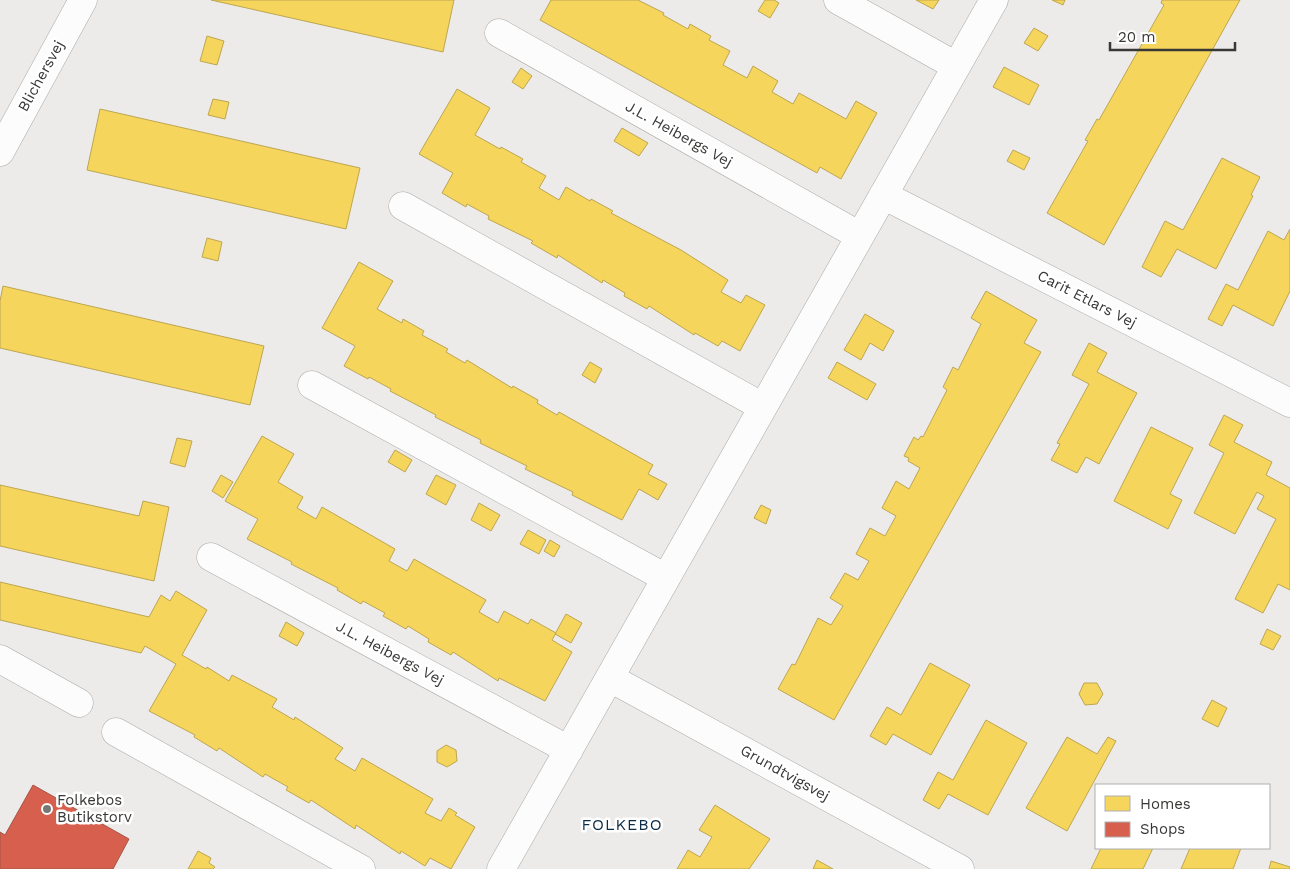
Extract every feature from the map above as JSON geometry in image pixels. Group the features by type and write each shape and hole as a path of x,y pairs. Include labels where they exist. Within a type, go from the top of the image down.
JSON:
{"street":[{"name":"Blichersvej","path":"0,152 83,0"},
{"path":"838,0 956,66"},
{"path":"501,869 994,0"},
{"name":"J.L. Heibergs Vej","path":"499,33 860,236"},
{"name":"Carit Etlars Vej","path":"884,195 1290,403"},
{"path":"403,206 763,407"},
{"path":"312,385 666,578"},
{"name":"J.L. Heibergs Vej","path":"211,557 569,750"},
{"path":"0,659 79,703"},
{"name":"Grundtvigsvej","path":"610,678 960,869"},
{"path":"116,732 361,869"}],"building: Homes":[{"path":"211,0 454,0 443,52"},
{"path":"551,0 638,0 664,13 663,15 688,29 690,24 711,36 709,40 730,51 723,65 747,78 753,66 778,81 772,92 793,104 799,93 846,119 856,101 877,113 841,179 820,167 817,173 540,20"},
{"path":"765,0 774,0 779,3 770,18 758,11"},
{"path":"916,0 939,0 933,9"},
{"path":"1052,0 1065,0 1063,5"},
{"path":"1162,0 1240,0 1104,245 1047,213 1088,141 1085,140 1097,119 1099,120 1164,5 1161,3"},
{"path":"1034,28 1048,36 1038,51 1024,43"},
{"path":"207,36 224,41 217,65 200,61"},
{"path":"1004,67 1039,85 1029,105 993,87"},
{"path":"521,68 532,76 523,89 512,82"},
{"path":"457,89 490,108 475,135 523,159 521,162 546,176 539,188 559,200 566,187 590,201 591,199 613,211 611,213 681,250 728,280 721,292 741,303 746,295 765,305 740,351 722,341 718,346 695,333 694,335 649,306 647,309 624,296 625,293 603,280 602,283 558,255 557,258 531,243 533,241 488,219 489,216 467,204 466,207 442,193 453,173 419,154"},
{"path":"213,99 229,102 225,119 208,115"},
{"path":"100,109 360,168 346,229 87,170"},
{"path":"622,128 648,143 639,156 614,141"},
{"path":"1013,150 1030,158 1024,170 1007,161"},
{"path":"1222,158 1260,177 1251,195 1253,196 1216,269 1177,249 1161,277 1142,267 1165,221 1183,230"},
{"path":"1290,229 1290,291 1273,326 1233,305 1222,326 1208,319 1226,284 1238,290 1268,231 1284,240"},
{"path":"207,238 222,242 218,261 202,257"},
{"path":"359,262 393,281 377,309 402,323 403,319 424,331 422,335 448,349 446,352 465,363 467,360 512,388 513,386 538,400 537,403 557,415 559,412 653,465 648,474 667,484 658,500 639,489 622,520 572,495 573,492 525,469 527,466 480,443 481,440 435,417 436,415 390,391 391,389 344,366 355,346 322,328"},
{"path":"3,286 264,346 250,405 0,348 0,301"},
{"path":"986,291 1037,320 1024,343 1041,352 834,720 778,689 792,664 795,665 818,618 831,625 843,606 830,598 845,573 858,580 869,561 856,554 870,528 885,536 896,516 882,508 896,481 909,489 920,468 908,461 909,458 904,456 914,437 918,440 921,436 923,437 947,390 943,387 953,367 958,370 981,324 971,318"},
{"path":"865,314 894,331 883,351 870,343 861,360 844,350"},
{"path":"1089,343 1107,353 1097,372 1137,393 1099,464 1086,457 1077,473 1051,460 1060,444 1057,443 1089,384 1072,375"},
{"path":"590,362 602,369 595,383 582,375"},
{"path":"837,362 876,384 867,400 828,378"},
{"path":"1224,415 1243,425 1234,442 1272,462 1266,475 1290,488 1290,590 1278,584 1263,613 1235,599 1276,519 1257,509 1264,496 1257,492 1235,534 1194,513 1224,453 1209,445"},
{"path":"1151,427 1193,448 1170,494 1182,500 1168,529 1114,501"},
{"path":"262,436 294,454 278,482 303,497 297,508 316,519 322,507 395,549 389,561 407,571 414,559 486,600 479,612 498,623 504,611 528,624 531,619 556,633 552,640 572,652 545,701 499,678 498,681 453,652 451,655 428,642 429,639 408,626 406,629 383,616 385,613 363,601 361,604 337,590 338,588 247,539 258,519 225,501"},
{"path":"177,438 192,441 185,467 170,463"},
{"path":"395,450 412,460 405,472 388,462"},
{"path":"221,475 233,482 223,498 212,491"},
{"path":"436,475 456,485 446,505 426,494"},
{"path":"0,485 139,516 143,501 169,507 154,581 0,546"},
{"path":"479,503 500,515 491,531 471,520"},
{"path":"761,505 771,510 766,524 754,518"},
{"path":"528,530 546,540 539,554 520,544"},
{"path":"550,540 560,546 554,557 544,551"},
{"path":"0,582 149,617 161,595 170,601 176,591 207,610 182,655 206,669 207,667 229,681 232,675 277,699 272,707 294,720 295,717 343,748 335,759 355,771 362,758 433,799 425,813 441,821 449,808 457,813 455,815 475,827 451,869 430,858 425,866 401,851 400,854 356,825 355,829 311,800 309,803 286,790 288,787 265,774 263,777 219,748 217,751 194,737 195,735 149,711 176,664 145,646 141,653 0,620"},
{"path":"566,614 582,623 571,643 555,634"},
{"path":"286,622 304,633 297,646 279,636"},
{"path":"1267,629 1281,636 1273,650 1260,644"},
{"path":"930,663 970,685 931,755 893,734 886,745 870,736 887,707 901,715"},
{"path":"1084,683 1097,683 1103,694 1097,704 1085,705 1079,694"},
{"path":"1212,700 1227,708 1218,727 1202,719"},
{"path":"986,720 1027,743 988,815 948,794 939,809 923,800 938,772 953,780"},
{"path":"1067,737 1097,754 1108,737 1116,741 1067,831 1026,808"},
{"path":"446,745 456,750 457,761 447,767 437,762 437,751"},
{"path":"715,805 770,839 749,869 677,869 688,850 700,857 712,837 699,830"},
{"path":"1101,849 1153,849 1143,869 1091,869"},
{"path":"1190,849 1241,849 1233,869 1181,869"},
{"path":"198,851 211,858 209,863 215,867 213,869 188,869"},
{"path":"817,860 833,869 813,869"},
{"path":"1271,861 1290,867 1290,869 1269,869"}],"building: Shops":[{"name":"Folkebos Butikstorv","path":"33,785 129,839 113,869 0,869 0,832 5,835"}],"place":[{"name":"Folkebos Butikstorv","path":"47,809"}],"district":[{"name":"FOLKEBO","path":"622,824"}]}
